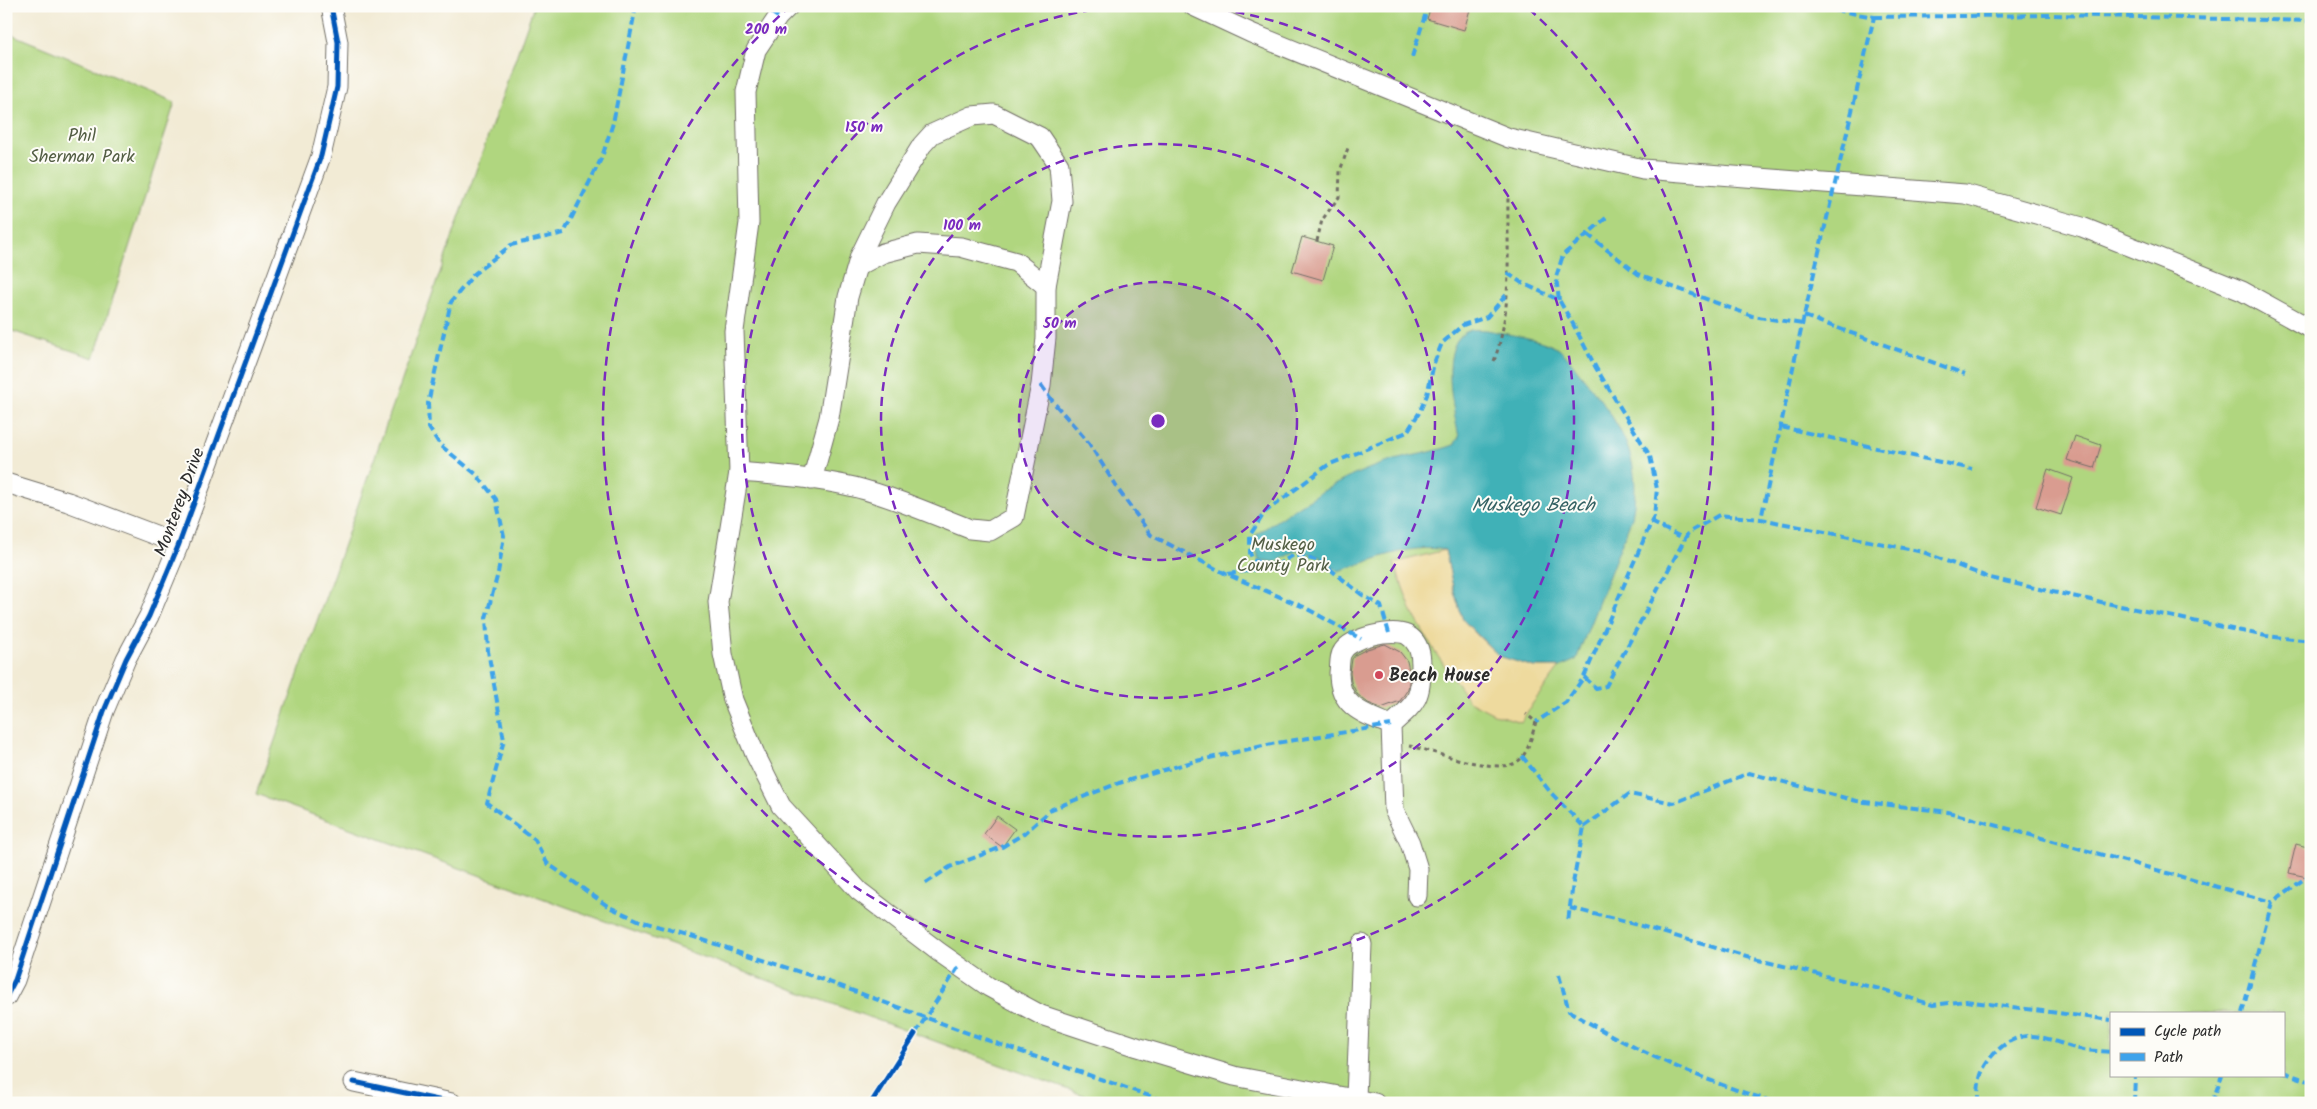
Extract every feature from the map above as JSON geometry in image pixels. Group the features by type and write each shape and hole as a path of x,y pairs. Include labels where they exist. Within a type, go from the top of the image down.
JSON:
{"street":[{"name":"Monterey Drive","path":"6,998 18,971 104,711 126,659 149,616 179,544 328,133 336,87 338,62 338,42 331,6"},
{"path":"788,6 778,17 756,50 746,92 749,223 734,331 739,472 718,602 722,654 733,700 755,754 781,806 858,892 989,987 1041,1015 1136,1047 1234,1076 1375,1103"},
{"path":"1193,6 1260,37 1509,138 1642,169 1965,194 2082,227 2242,290 2311,329"},
{"path":"739,472 796,476 812,480 854,487 970,529 990,531 1014,517 1041,385 1046,338 1046,286 1062,201 1059,165 1040,136 994,114 972,116 932,134 922,145 886,204 858,266 848,297 829,418 812,480"},
{"path":"858,266 884,253 918,244 961,248 1016,262 1046,286"},
{"path":"6,483 86,509 179,544"},
{"path":"1391,734 1348,702 1339,685 1342,651 1350,643 1369,636 1392,632 1407,635 1417,644 1421,655 1419,695 1391,734 1394,810 1410,843 1418,869 1417,896"},
{"path":"1356,1098 1362,944"},
{"path":"354,1082 452,1103"}],"path":[{"path":"1317,241 1322,220 1338,197 1340,171 1349,145"},
{"path":"1494,361 1504,334 1508,197"},
{"path":"1391,734 1430,750 1487,766 1509,765 1516,763 1525,752 1531,737 1536,722 1526,714"}],"green space":[{"name":"Muskego County Park","path":"534,6 2311,6 2311,1103 1105,1103 256,794"},
{"name":"Phil Sherman Park","path":"6,32 175,102 94,358 6,329"}],"sand":[{"path":"1445,550 1463,620 1478,636 1499,656 1534,667 1560,667 1521,722 1494,714 1469,701 1437,655 1412,612 1394,563"}],"water":[{"name":"Muskego Beach","path":"1471,330 1487,330 1531,339 1549,344 1560,350 1607,409 1625,441 1631,458 1635,496 1632,517 1576,660 1560,667 1534,667 1499,656 1463,620 1445,550 1431,548 1404,551 1338,571 1320,557 1297,550 1276,562 1259,560 1256,548 1257,534 1336,484 1388,462 1454,445 1459,437 1451,395 1450,378 1454,347 1460,336"}],"building":[{"path":"1431,6 1471,6 1464,30 1427,19"},
{"path":"1302,237 1333,246 1323,280 1292,271"},
{"path":"2075,436 2101,445 2094,468 2067,460"},
{"path":"2048,469 2073,478 2061,515 2036,507"},
{"name":"Beach House","path":"1385,644 1400,652 1407,661 1410,675 1408,689 1400,701 1381,708 1368,703 1357,694 1351,682 1350,673 1352,659 1355,655 1367,649"},
{"path":"997,816 1015,829 1002,847 984,834"},
{"path":"2296,844 2311,848 2311,863 2307,877 2289,873"}],"marked path":[{"path":"636,6 613,123 602,157 564,233 511,245 474,274 451,302 428,403 429,428 440,445 476,474 496,499 504,536 498,573 486,618 488,651 504,740 487,803 535,840 547,863 609,907 640,921 821,979 987,1040 1170,1103"},
{"path":"762,6 778,17"},
{"path":"1412,57 1428,6"},
{"path":"1812,6 1874,17 1804,316 1761,519 1923,552 1990,578 2048,591 2266,636 2311,641"},
{"path":"1874,17 2053,15 2311,21"},
{"path":"1559,300 1556,277 1563,255 1606,218"},
{"path":"1587,234 1638,274 1752,316 1803,324"},
{"path":"1507,273 1522,283 1559,300 1596,368 1650,456 1657,489 1654,516 1584,677 1566,702 1536,722"},
{"path":"1389,633 1381,606 1361,594 1320,561 1294,555 1273,567 1253,560 1250,553 1250,535 1265,512 1328,465 1407,432 1419,413 1427,395 1434,363 1442,343 1463,325 1487,317 1507,294"},
{"path":"1804,316 1965,374"},
{"path":"1041,385 1089,443 1119,491 1151,535 1226,574 1304,607 1361,639"},
{"path":"1781,427 1972,469"},
{"path":"1584,677 1596,688 1606,686 1688,533 1719,515 1761,519"},
{"path":"1651,522 1685,539"},
{"path":"1228,574 1270,567"},
{"path":"926,883 950,867 1002,847 1025,833 1052,809 1119,783 1192,762 1276,743 1391,725"},
{"path":"1522,756 1551,793 1584,827 1573,883 1568,922"},
{"path":"1584,827 1629,794 1674,803 1749,773 1857,801 1948,812 2272,902"},
{"path":"2242,1012 2272,902 2307,877 2311,864"},
{"path":"1570,908 1634,924 1750,958 1884,990 1933,1005 1966,1001 2110,1020"},
{"path":"915,1034 959,966"},
{"path":"1559,975 1569,1011 1594,1026 1670,1064 1751,1095 1778,1103"},
{"path":"1978,1103 1980,1080 1985,1066 2000,1048 2014,1039 2035,1036 2084,1050 2110,1052"},
{"path":"2284,1072 2311,1082"},
{"path":"2134,1103 2135,1076"},
{"path":"2212,1103 2222,1076"}],"cycle path":[{"path":"6,997 15,980 104,711 126,659 149,616 179,544 321,156 337,87 338,42 331,6"},
{"path":"871,1103 915,1034"},
{"path":"354,1082 452,1103"}],"place":[{"name":"Beach House","path":"1379,675"}]}
